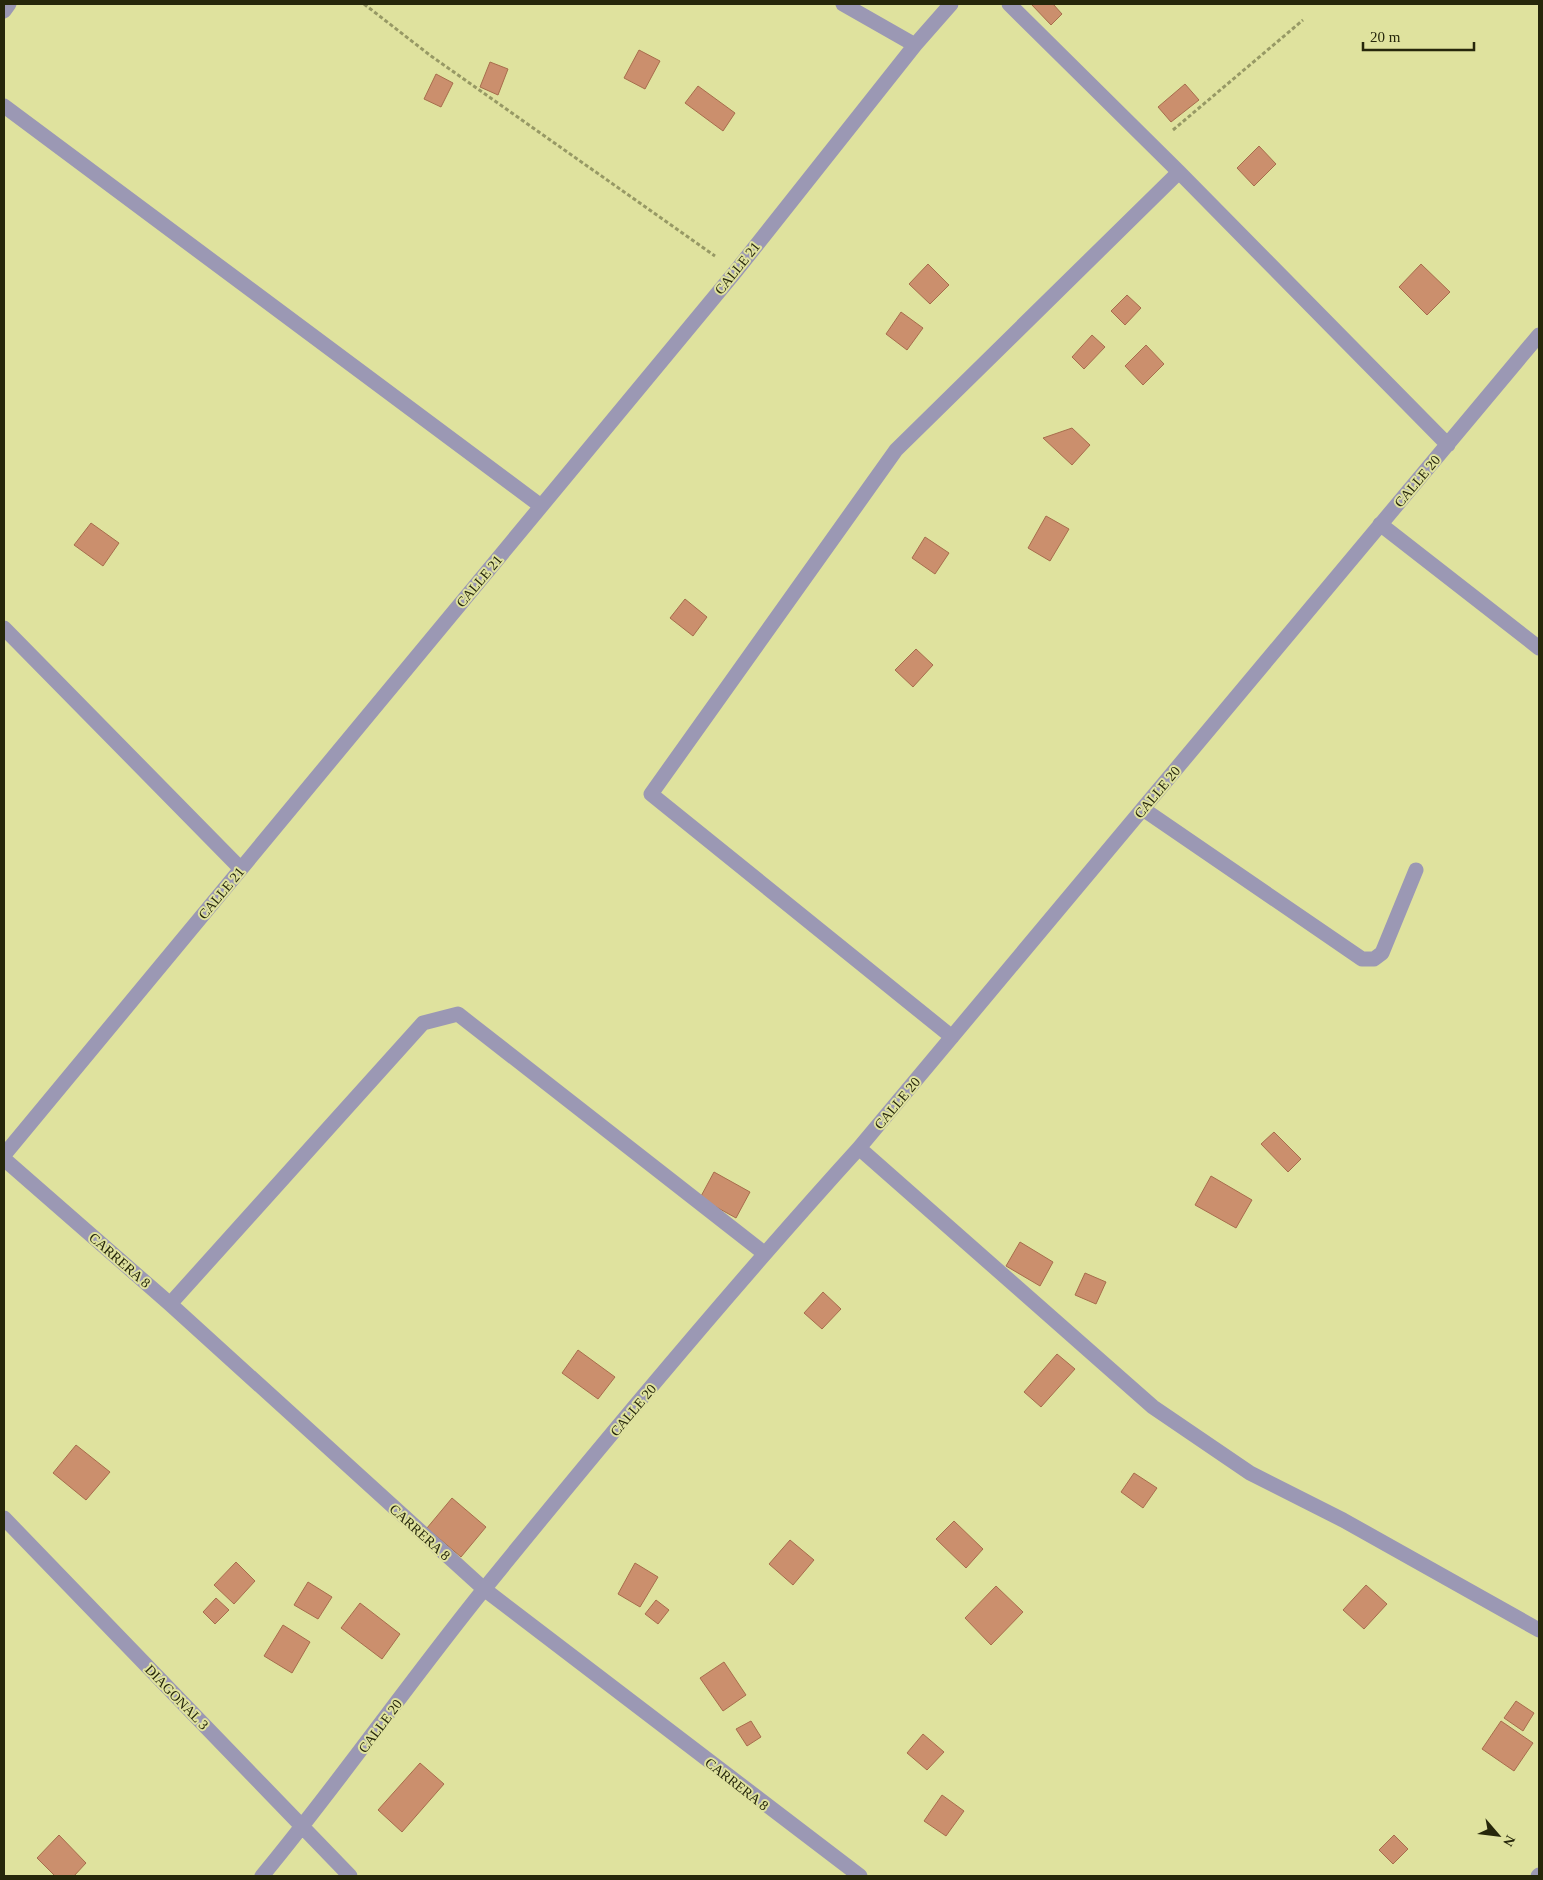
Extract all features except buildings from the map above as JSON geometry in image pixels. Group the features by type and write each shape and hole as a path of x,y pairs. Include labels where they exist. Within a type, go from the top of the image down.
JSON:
{"street":[{"path":"4,11 9,4"},
{"path":"843,4 915,45"},
{"name":"CALLE 21","path":"4,1155 736,271 915,45 951,4"},
{"path":"1009,4 1154,147 1448,445"},
{"path":"4,106 541,506"},
{"path":"952,1037 651,794 896,450 1178,172"},
{"name":"CALLE 20","path":"262,1876 302,1828 484,1590 764,1253 859,1148 1539,335"},
{"path":"1380,524 1539,648"},
{"path":"4,628 241,869"},
{"path":"1143,809 1362,959 1374,959 1382,953 1416,870"},
{"path":"170,1304 423,1023 458,1014 764,1253"},
{"path":"859,1148 1153,1407 1250,1473 1343,1520 1539,1630"},
{"name":"CARRERA 8","path":"4,1159 170,1304 484,1590 860,1876"},
{"name":"DIAGONAL 3","path":"4,1518 350,1876"}],"path":[{"path":"364,4 431,56 736,271"},
{"path":"1154,147 1303,20"}]}
